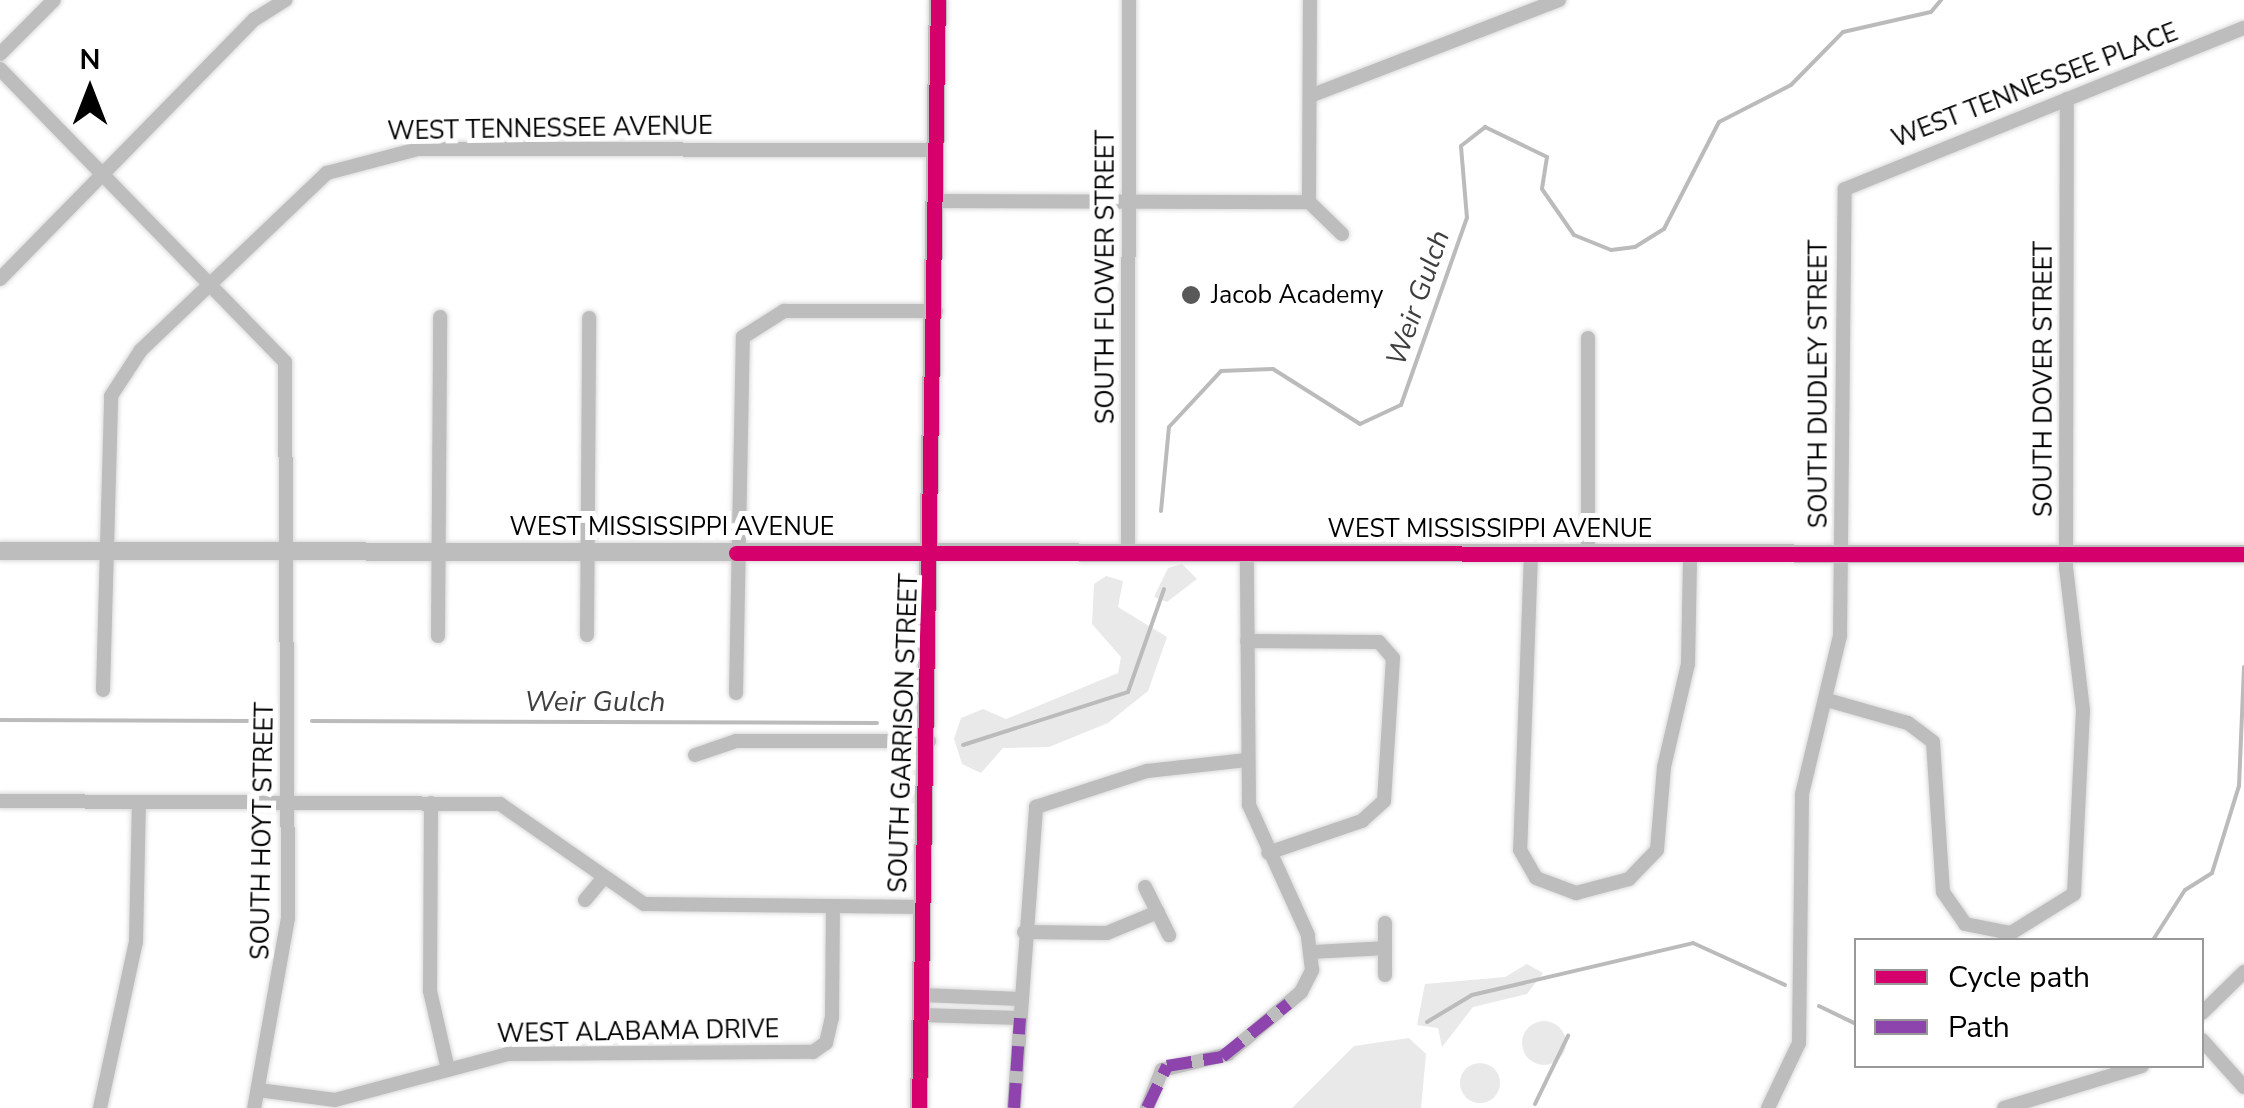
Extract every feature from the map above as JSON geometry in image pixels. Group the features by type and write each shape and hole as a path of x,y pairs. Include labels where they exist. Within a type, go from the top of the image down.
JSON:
{"main road":[{"name":"SOUTH GARRISON STREET","path":"919,1108 934,552 938,0"},
{"name":"WEST MISSISSIPPI AVENUE","path":"0,552 2244,554"}],"street":[{"path":"0,54 54,0"},
{"path":"0,279 254,19 286,0"},
{"name":"SOUTH FLOWER STREET","path":"1128,554 1129,0"},
{"path":"1309,202 1310,0"},
{"path":"1310,96 1559,0"},
{"name":"WEST TENNESSEE PLACE","path":"1845,189 2244,28"},
{"name":"SOUTH HOYT STREET","path":"0,69 285,362 287,945 254,1108"},
{"name":"SOUTH DOVER STREET","path":"1827,700 1908,723 1933,742 1946,904 1980,932 2023,929 2069,900 2082,870 2083,701 2066,556 2067,99"},
{"name":"WEST TENNESSEE AVENUE","path":"103,690 111,396 131,361 317,180 388,152 937,150"},
{"name":"SOUTH DUDLEY STREET","path":"1768,1108 1799,1043 1802,794 1840,636 1845,189"},
{"path":"937,201 1309,202 1342,234"},
{"path":"736,693 736,375 748,328 784,311 936,311"},
{"path":"438,636 440,317"},
{"path":"587,635 589,318"},
{"path":"1588,338 1588,554"},
{"path":"1148,1108 1162,1070 1228,1054 1296,996 1312,952 1250,811 1246,760 1247,554"},
{"path":"1532,554 1520,850 1536,878 1576,892 1632,877 1657,850 1664,767 1688,664 1690,554"},
{"path":"1247,641 1380,642 1393,658 1384,801 1362,821 1268,853"},
{"path":"695,755 736,740 929,741"},
{"path":"1014,1108 1028,831 1040,804 1159,768 1246,760"},
{"path":"0,802 431,803 517,808 602,880 655,906 924,907"},
{"path":"100,1108 136,942 139,803"},
{"path":"431,803 430,991 447,1065"},
{"path":"585,900 602,880"},
{"path":"1145,887 1169,935"},
{"name":"WEST ALABAMA DRIVE","path":"258,1090 334,1100 447,1065 532,1053 813,1052 826,1043 832,1018 833,906"},
{"path":"1024,932 1107,933 1158,912"},
{"path":"1385,923 1385,975"},
{"path":"1312,952 1385,948"},
{"path":"2204,1011 2244,972"},
{"path":"922,1005 1021,1000"},
{"path":"922,1005 1020,1018"},
{"path":"2204,1042 2244,1087"},
{"path":"2004,1108 2057,1102 2137,1068"}],"shaded area":[{"path":"1182,564 1197,579 1167,602 1154,597 1168,568"},
{"path":"1106,576 1123,581 1118,607 1167,637 1148,691 1108,723 1049,747 1003,748 981,773 962,764 954,739 961,718 983,709 1006,719 1118,673 1121,657 1092,624 1094,584"},
{"path":"1527,964 1543,973 1527,994 1473,1007 1442,1047 1438,1028 1417,1025 1425,984 1505,977"},
{"path":"1544,1021 1559,1028 1566,1043 1559,1058 1544,1065 1529,1058 1522,1043 1529,1028"},
{"path":"1409,1038 1426,1054 1421,1108 1292,1108 1354,1046"},
{"path":"1480,1063 1494,1069 1500,1083 1494,1097 1480,1103 1466,1097 1460,1083 1466,1069"}],"waterway":[{"name":"Weir Gulch","path":"1161,511 1169,427 1221,371 1273,369 1360,424 1401,405 1467,218 1461,146 1485,127 1547,157 1542,189 1574,235 1611,250 1635,247 1664,229 1719,122 1791,85 1843,32 1931,12 1941,0"},
{"name":"Weir Gulch","path":"963,745 1128,692 1164,589"},
{"path":"2154,938 2185,890 2212,873 2239,786 2244,667"},
{"name":"Weir Gulch","path":"0,720 262,721"},
{"name":"Weir Gulch","path":"312,721 877,723"},
{"path":"1427,1022 1472,995 1693,943 1785,985"},
{"path":"1819,1006 1854,1023"},
{"path":"1535,1104 1568,1036"}],"marked path":[{"path":"1147,1108 1167,1066 1222,1057 1288,1004"},
{"path":"1014,1108 1020,1018"}],"cycle path":[{"path":"919,1108 938,0"},
{"path":"736,553 2244,554"}],"place":[{"name":"Jacob Academy","path":"1191,295"}]}
